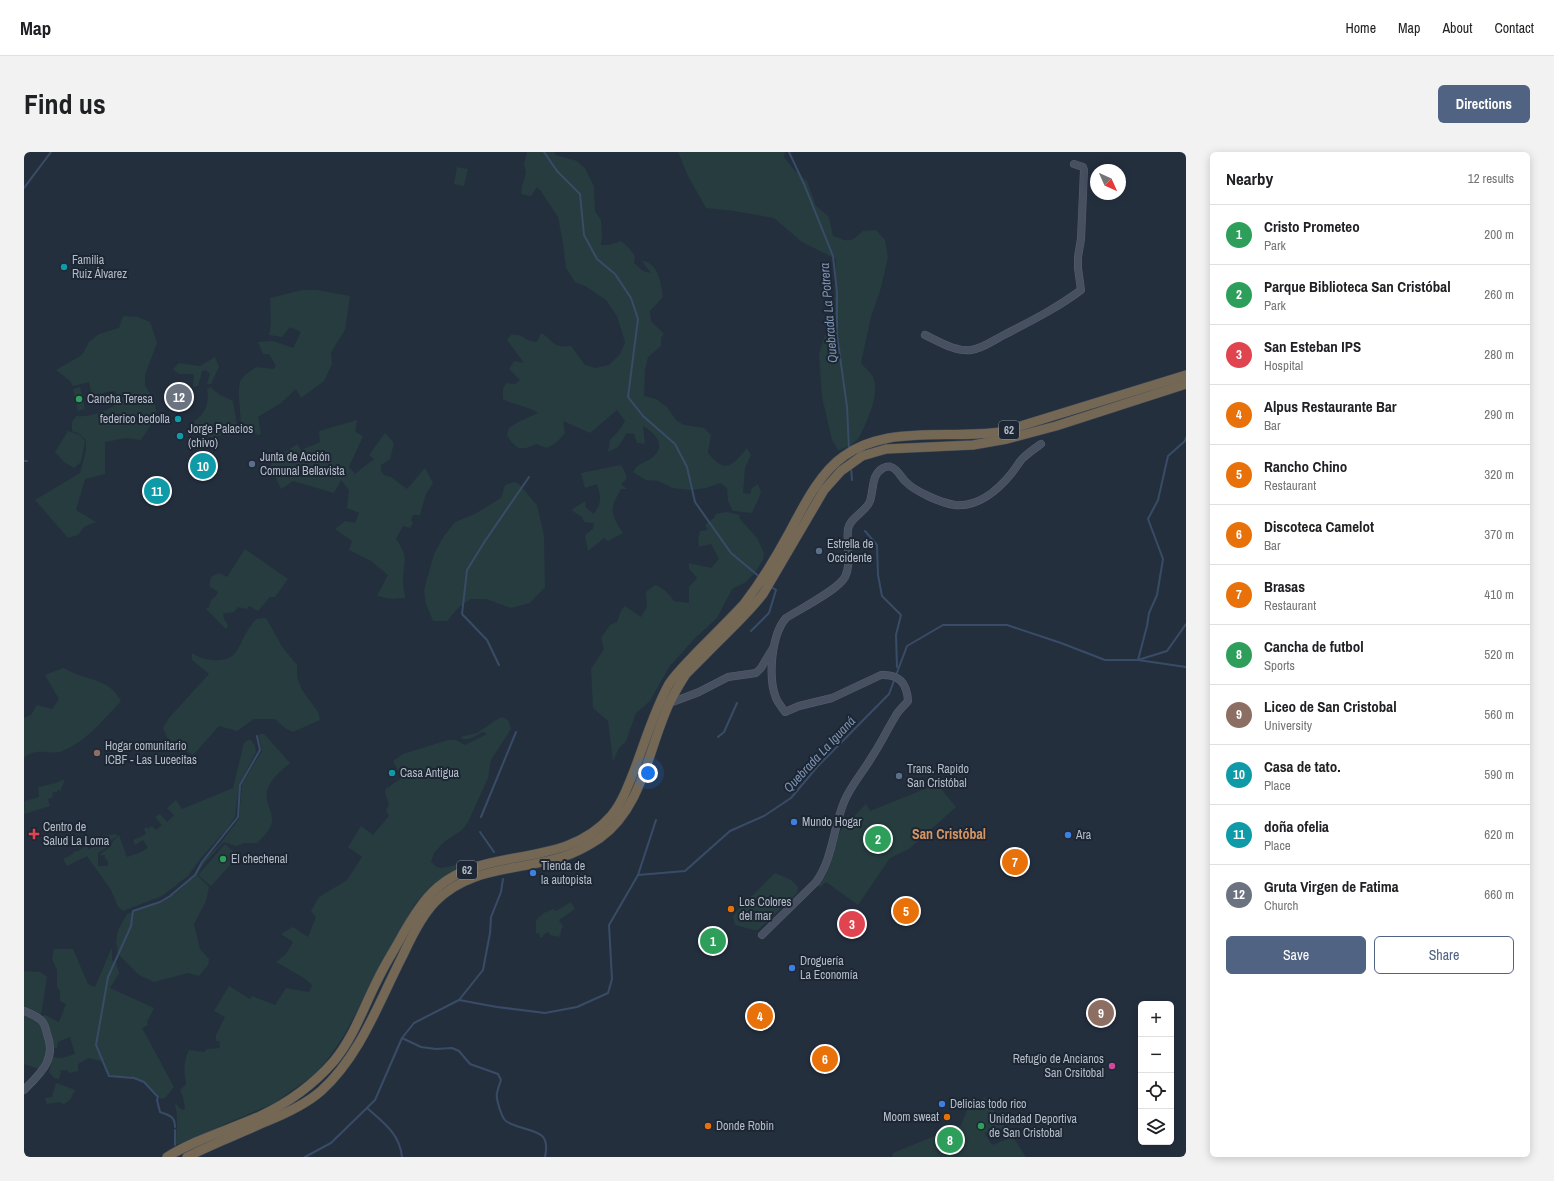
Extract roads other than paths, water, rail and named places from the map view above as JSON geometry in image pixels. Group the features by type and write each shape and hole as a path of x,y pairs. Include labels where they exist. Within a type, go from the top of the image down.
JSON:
{"highway":[{"name":"62","path":"775,566 807,499 836,462 856,448 877,446 910,447 973,445 1002,440 1056,426 1137,395 1186,374"},
{"name":"62","path":"1137,395 1186,384"},
{"name":"62","path":"187,1157 208,1146 287,1113 305,1103 321,1091 341,1069 363,1036 406,947 419,926 434,903 450,890 466,880 476,876 561,857 584,848 601,837 623,816 639,786 670,703 687,674 751,609 775,566 824,490 841,471 877,446"},
{"name":"62","path":"167,1157 205,1138 279,1106 312,1083 325,1071 336,1059 346,1042 378,978 411,920 424,902 438,887 467,870 560,849 576,842 592,832 612,815 628,787 650,728 670,683 683,667 744,604 760,591"}],"street":[{"path":"925,335 945,345 958,349 971,350 987,344 1061,305 1081,290 1078,257 1081,239 1084,170 1074,164"},
{"path":"670,703 699,692 728,677 756,673 761,668 773,648 782,622 839,585 846,576 848,564 848,528 851,522 865,509 870,501 873,480 877,472 884,467 892,467 906,482 923,493 940,501 955,505 968,504 980,500 995,490 1027,454 1041,444"},
{"path":"762,934 816,882 821,875 830,853 845,800 873,756 895,716 908,701 907,691 904,685 897,678 889,674 881,675 832,698 799,706 785,712 776,699 772,685 773,648"},
{"path":"24,1011 40,1018 48,1036 51,1053 45,1066 24,1090"}],"waterway":[{"path":"24,188 51,152"},
{"path":"544,152 557,171 580,194 584,235 597,259 615,274 631,298 638,319 628,397 643,416 675,444 687,467 695,502 731,553 761,578"},
{"name":"Quebrada La Potrera","path":"789,152 804,184 833,256 837,292 837,335 847,407 849,449"},
{"path":"1186,438 1185,441 1168,456 1158,500 1148,519 1163,559 1157,595 1149,613 1138,660 1186,667"},
{"name":"Quebrada La Potrera","path":"851,467 852,480"},
{"path":"499,665 487,640 462,614 467,570 529,477"},
{"path":"865,531 877,545 878,575 882,596 901,615 896,635 897,667"},
{"path":"751,631 769,613 776,590 770,586"},
{"name":"Quebrada La Iguaná","path":"305,1157 331,1143 375,1100 402,1038 414,1023 459,1000 497,1007 545,1013 577,1007 608,993 612,979 609,925 638,875 685,871 730,831 764,816 791,798 817,767 889,694 907,646 943,625 1007,625 1061,643 1105,660 1138,660 1167,651 1186,624"},
{"path":"718,737 724,732 737,703"},
{"path":"481,817 516,732"},
{"path":"175,1127 173,1118 160,1112 157,1100 158,1097 144,1082 134,1078 109,1076 96,1045 108,977 131,926 133,911 160,902 170,896 195,875 202,862 238,817 240,785 260,750 257,736"},
{"path":"638,875 656,820"},
{"path":"480,832 494,852"},
{"path":"459,1000 483,970 490,933 491,917 501,892 503,879"},
{"path":"402,1038 421,1047 436,1049 452,1048 459,1051 470,1064 498,1074 501,1080 497,1097 503,1118 521,1128 534,1131 543,1137 546,1148 545,1157"},
{"path":"367,1108 390,1129 398,1142 402,1157"},
{"path":"175,1130 175,1145"}],"place":[{"name":"Familia Ruiz Álvarez","path":"64,267"},
{"name":"Gruta Virgen de Fatima","path":"179,397"},
{"name":"Cancha Teresa","path":"79,399"},
{"name":"federico bedolla","path":"178,419"},
{"name":"Jorge Palacios (chivo)","path":"180,436"},
{"name":"Junta de Acción Comunal Bellavista","path":"252,464"},
{"name":"Casa de tato.","path":"203,466"},
{"name":"doña ofelia","path":"157,491"},
{"name":"Estrella de Occidente","path":"819,551"},
{"name":"Hogar comunitario ICBF - Las Lucecitas","path":"97,753"},
{"name":"Casa Antigua","path":"392,773"},
{"name":"Trans. Rapido San Cristóbal","path":"899,776"},
{"name":"Mundo Hogar","path":"794,822"},
{"name":"Centro de Salud La Loma","path":"34,834"},
{"name":"Ara","path":"1068,835"},
{"name":"Parque Biblioteca San Cristóbal","path":"878,839"},
{"name":"El chechenal","path":"223,859"},
{"name":"Brasas","path":"1015,862"},
{"name":"Tienda de la autopista","path":"533,873"},
{"name":"Los Colores del mar","path":"731,909"},
{"name":"Rancho Chino","path":"906,911"},
{"name":"San Esteban IPS","path":"852,924"},
{"name":"Cristo Prometeo","path":"713,941"},
{"name":"Droguería La Economía","path":"792,968"},
{"name":"Liceo de San Cristobal","path":"1101,1013"},
{"name":"Alpus Restaurante Bar","path":"760,1016"},
{"name":"Discoteca Camelot","path":"825,1059"},
{"name":"Refugio de Ancianos San Crsitobal","path":"1112,1066"},
{"name":"Delicias todo rico","path":"942,1104"},
{"name":"Moom sweat","path":"947,1117"},
{"name":"Donde Robin","path":"708,1126"},
{"name":"Unidadad Deportiva de San Cristobal","path":"981,1126"},
{"name":"Cancha de futbol","path":"950,1140"}],"district":[{"name":"San Cristóbal","path":"949,834"}]}
